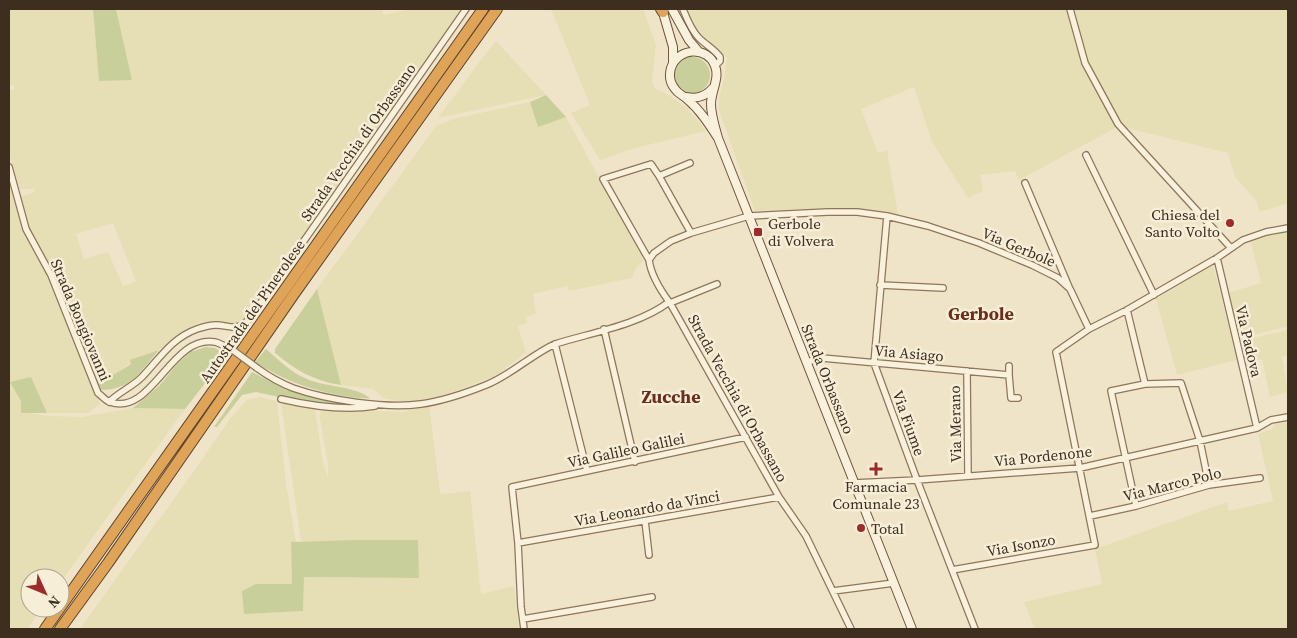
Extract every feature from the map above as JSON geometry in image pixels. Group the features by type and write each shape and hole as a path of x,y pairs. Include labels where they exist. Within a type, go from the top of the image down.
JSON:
{"highway":[{"name":"Autostrada del Pinerolese","path":"45,629 481,11"},
{"name":"Autostrada del Pinerolese","path":"60,629 108,563 288,302 495,12"}],"main road":[{"name":"Strada Orbassano","path":"665,10 699,52 709,57 716,66 717,74 713,88 711,109 718,138 912,629"},
{"name":"Strada Orbassano","path":"665,10 673,47 671,84 704,116 718,138"},
{"path":"673,63 684,53 699,52"},
{"path":"686,97 704,96 713,88"}],"street":[{"name":"Strada Vecchia di Orbassano","path":"109,402 118,394 131,387 165,350 190,331 214,325 236,328 245,323 258,308 466,9"},
{"path":"683,9 689,24 699,38 720,57 720,61 716,66"},
{"path":"1070,9 1084,63 1118,124 1231,248"},
{"path":"1086,155 1154,295"},
{"path":"690,163 659,176 691,233"},
{"name":"Strada Vecchia di Orbassano","path":"659,176 651,164 603,179 648,260 657,283 779,497 806,536 851,629"},
{"name":"Strada Bongiovanni","path":"9,167 26,229 50,275 98,393 109,402 121,404 131,402 142,394 184,351 200,344 215,342 230,348 273,379 294,388 346,400 404,406 435,401 488,384 543,349 555,344 636,319 717,284"},
{"path":"1025,183 1070,290"},
{"name":"Via Gerbole","path":"648,260 654,253 671,241 691,233 749,216 828,212 856,212 887,216 928,226 979,243 1058,278 1070,290 1089,328"},
{"name":"Via Fiume","path":"887,216 874,363 975,629"},
{"path":"1090,516 1056,352 1089,328 1154,295 1249,237 1288,228"},
{"name":"Via Padova","path":"1217,258 1257,428"},
{"path":"880,285 943,288"},
{"path":"1127,310 1145,384"},
{"path":"604,329 635,462"},
{"path":"555,344 587,471"},
{"name":"Via Asiago","path":"807,362 822,358 1009,375"},
{"path":"1009,366 1011,398 1018,398"},
{"name":"Via Merano","path":"967,371 968,476"},
{"path":"1136,506 1124,458 1111,391 1145,384 1181,383 1200,441 1209,485"},
{"path":"281,400 318,407 359,408 383,404"},
{"name":"Via Pordenone","path":"854,483 1080,468 1257,428 1271,420 1288,418"},
{"name":"Via Galileo Galilei","path":"518,543 512,487 746,437"},
{"name":"Via Marco Polo","path":"1090,516 1136,506 1209,485 1260,478"},
{"name":"Via Leonardo da Vinci","path":"518,543 779,497"},
{"name":"Via Isonzo","path":"952,570 1095,545 1090,516"},
{"path":"645,521 649,555"},
{"path":"518,543 524,629"},
{"path":"833,591 894,583"},
{"path":"523,618 652,597"}],"shaded area":[{"path":"9,9 93,9 99,81 132,79 116,9 382,9 384,15 410,9 462,9 263,296 242,323 235,325 200,322 177,335 159,350 131,360 131,363 105,379 95,379 50,271 28,230 19,197 33,193 35,189 20,189 9,154 9,90 14,90 14,85 9,85","holes":["113,223 136,281 123,286 108,252 84,259 76,234"]},
{"path":"551,9 643,9 656,45 652,82 655,89 667,94 687,108 706,131 635,148 600,160 571,113 590,105"},
{"path":"686,9 1067,9 1080,58 1089,78 1119,126 1019,180 1015,171 980,175 983,191 968,198 932,142 914,87 861,109 878,153 887,150 898,214 829,208 755,211 719,110 719,97 727,58 702,37"},
{"path":"1073,9 1288,9 1288,203 1260,212 1256,200 1235,177 1228,153 1123,127 1092,73 1077,31"},
{"path":"496,41 546,95 438,118 484,56"},
{"path":"530,102 538,126 566,117 640,253 643,261 636,268 632,278 569,291 567,286 533,294 536,313 526,317 527,323 518,326 526,353 495,376 439,397 418,401 399,401 383,398 373,389 341,385 317,289 437,125 457,118"},
{"path":"9,177 23,231 46,274 100,403 89,413 47,413 31,377 21,401 21,412 49,416 82,417 133,408 185,409 70,569 20,568 20,618 35,618 27,629 9,629"},
{"path":"1288,230 1288,326 1242,338 1239,336 1228,293 1261,283 1250,239"},
{"path":"1213,265 1237,360 1177,375 1156,299"},
{"path":"1288,330 1288,355 1282,357 1288,392 1270,397 1262,359 1246,363 1241,341"},
{"path":"259,397 277,401 286,484 296,542 291,542 292,584 256,584 243,591 244,614 303,611 304,577 419,578 418,540 301,541 281,403 315,409 323,464 328,477 328,465 320,418 321,409 404,412 429,405 440,493 470,491 481,594 514,586 519,629 80,629 232,416 247,400"},
{"path":"1288,422 1288,629 1035,629 1024,602 1102,584 1095,549 1227,502 1229,511 1273,501 1258,434 1272,429 1276,423"}],"green space":[{"path":"93,9 116,9 132,80 99,81"},
{"path":"692,57 699,58 705,62 709,68 709,82 705,88 699,92 692,93 685,92 679,88 675,82 674,75 675,68 679,62 685,58"},
{"path":"546,95 566,117 538,127 530,102"},
{"path":"317,289 341,385 322,381 305,374 275,353 275,349"},
{"path":"206,347 215,348 227,355 185,409 133,408 160,385 177,364 190,352"},
{"path":"266,349 285,366 301,376 314,382 356,391 370,398 343,396 308,387 287,379 255,362"},
{"path":"159,350 140,372 127,383 120,387 100,390 95,379 114,374 131,364 130,360"},
{"path":"252,372 286,390 352,404 352,406 307,403 256,392 242,395 217,427 214,427"},
{"path":"31,377 47,413 21,413 21,401 10,382"},
{"path":"418,540 419,578 304,577 303,611 244,614 242,591 256,584 292,584 291,542"}],"place":[{"name":"Chiesa del Santo Volto","path":"1230,223"},
{"name":"Gerbole di Volvera","path":"758,232"},
{"name":"Farmacia Comunale 23","path":"876,469"},
{"name":"Total","path":"861,528"}],"district":[{"name":"Gerbole","path":"981,313"},
{"name":"Zucche","path":"671,396"}]}
